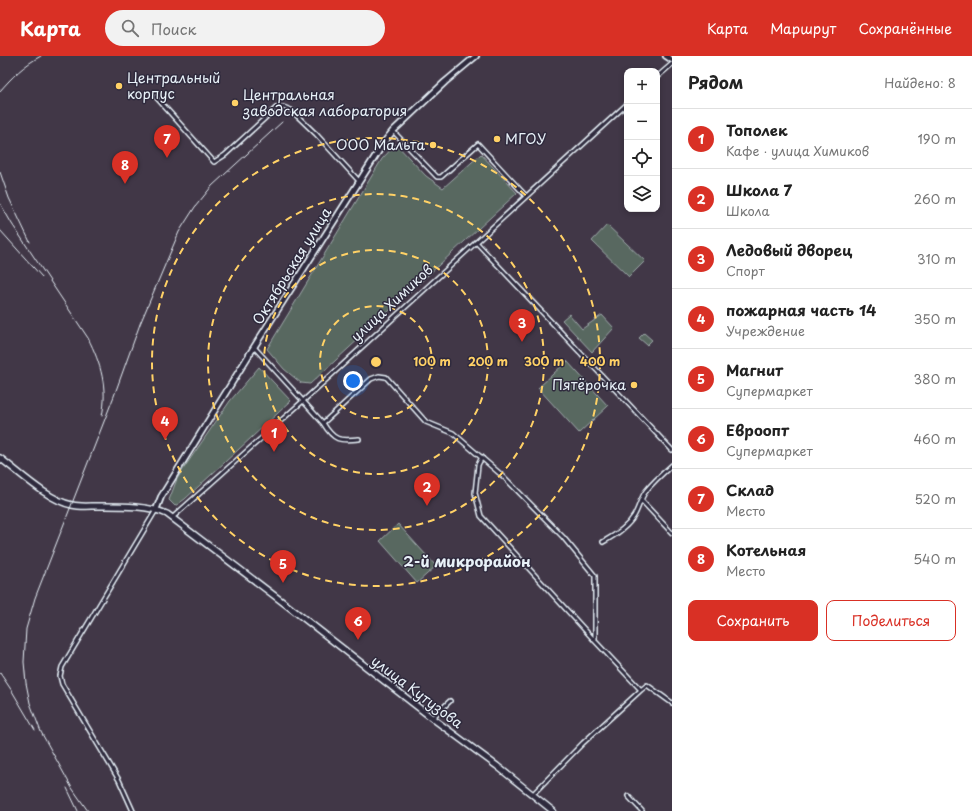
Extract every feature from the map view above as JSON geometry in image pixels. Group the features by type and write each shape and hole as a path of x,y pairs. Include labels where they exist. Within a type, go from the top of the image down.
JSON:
{"main road":[{"name":"Октябрьская улица","path":"156,510 161,497 372,159 393,131 445,82 476,56"},
{"path":"666,56 672,60"},
{"path":"0,458 45,493 58,501 75,506 127,507 156,510"},
{"name":"улица Кутузова","path":"156,510 163,512 172,518 533,794 553,811"}],"street":[{"path":"660,74 672,64"},
{"path":"156,98 214,162 225,155 276,108 283,107 291,110 316,134 359,181"},
{"name":"улица Химиков","path":"172,518 624,107"},
{"path":"393,131 437,177 441,177 478,144 526,196"},
{"path":"476,242 672,450"},
{"path":"254,347 335,438 344,440 359,439"},
{"path":"323,423 371,379 379,376 386,377 426,422 453,433 505,478 563,537 595,576 595,641"},
{"path":"482,457 478,465 475,493 481,516 641,690"},
{"path":"603,542 624,528 634,517 640,500 647,490 672,465"},
{"path":"640,500 672,532"},
{"path":"133,811 119,780 62,684 60,676 62,666 156,510"},
{"path":"533,794 583,743 647,685 672,703"},
{"path":"432,718 450,701"},
{"path":"628,796 642,811"}],"green space":[{"path":"396,144 426,176 443,188 481,154 517,193 310,384 301,383 284,369 267,349 382,159"},
{"path":"607,225 645,261 629,277 592,241"},
{"path":"569,314 582,329 602,315 614,328 592,352 562,320"},
{"path":"644,333 652,340 647,345 639,338"},
{"path":"567,361 608,406 579,433 538,388"},
{"path":"259,367 291,401 185,499 175,506 169,500 177,479 230,401"},
{"path":"398,524 436,566 417,583 380,541"}],"railway":[{"path":"0,91 29,63 41,56"},
{"path":"88,811 72,788 41,732 30,703 24,662 26,629 35,598 114,396 140,324 179,232 195,207 212,186 282,122"},
{"path":"0,172 9,198 30,242"},
{"path":"0,203 12,224 88,338 97,357 104,386 104,406 102,416"},
{"path":"0,230 42,277"},
{"path":"0,673 35,730"},
{"path":"67,788 78,811"}],"place":[{"name":"Центральный корпус","path":"119,86"},
{"name":"Центральная заводская лаборатория","path":"235,103"},
{"name":"МГОУ","path":"497,139"},
{"name":"ООО Мальта","path":"433,145"},
{"name":"Склад","path":"167,158"},
{"name":"Котельная","path":"125,184"},
{"name":"Ледовый дворец","path":"522,342"},
{"name":"Пятёрочка","path":"634,385"},
{"name":"пожарная часть 14","path":"165,440"},
{"name":"Тополек","path":"274,452"},
{"name":"Школа 7","path":"427,506"},
{"name":"Магнит","path":"283,583"},
{"name":"Евроопт","path":"358,640"}],"district":[{"name":"2-й микрорайон","path":"467,562"}]}
